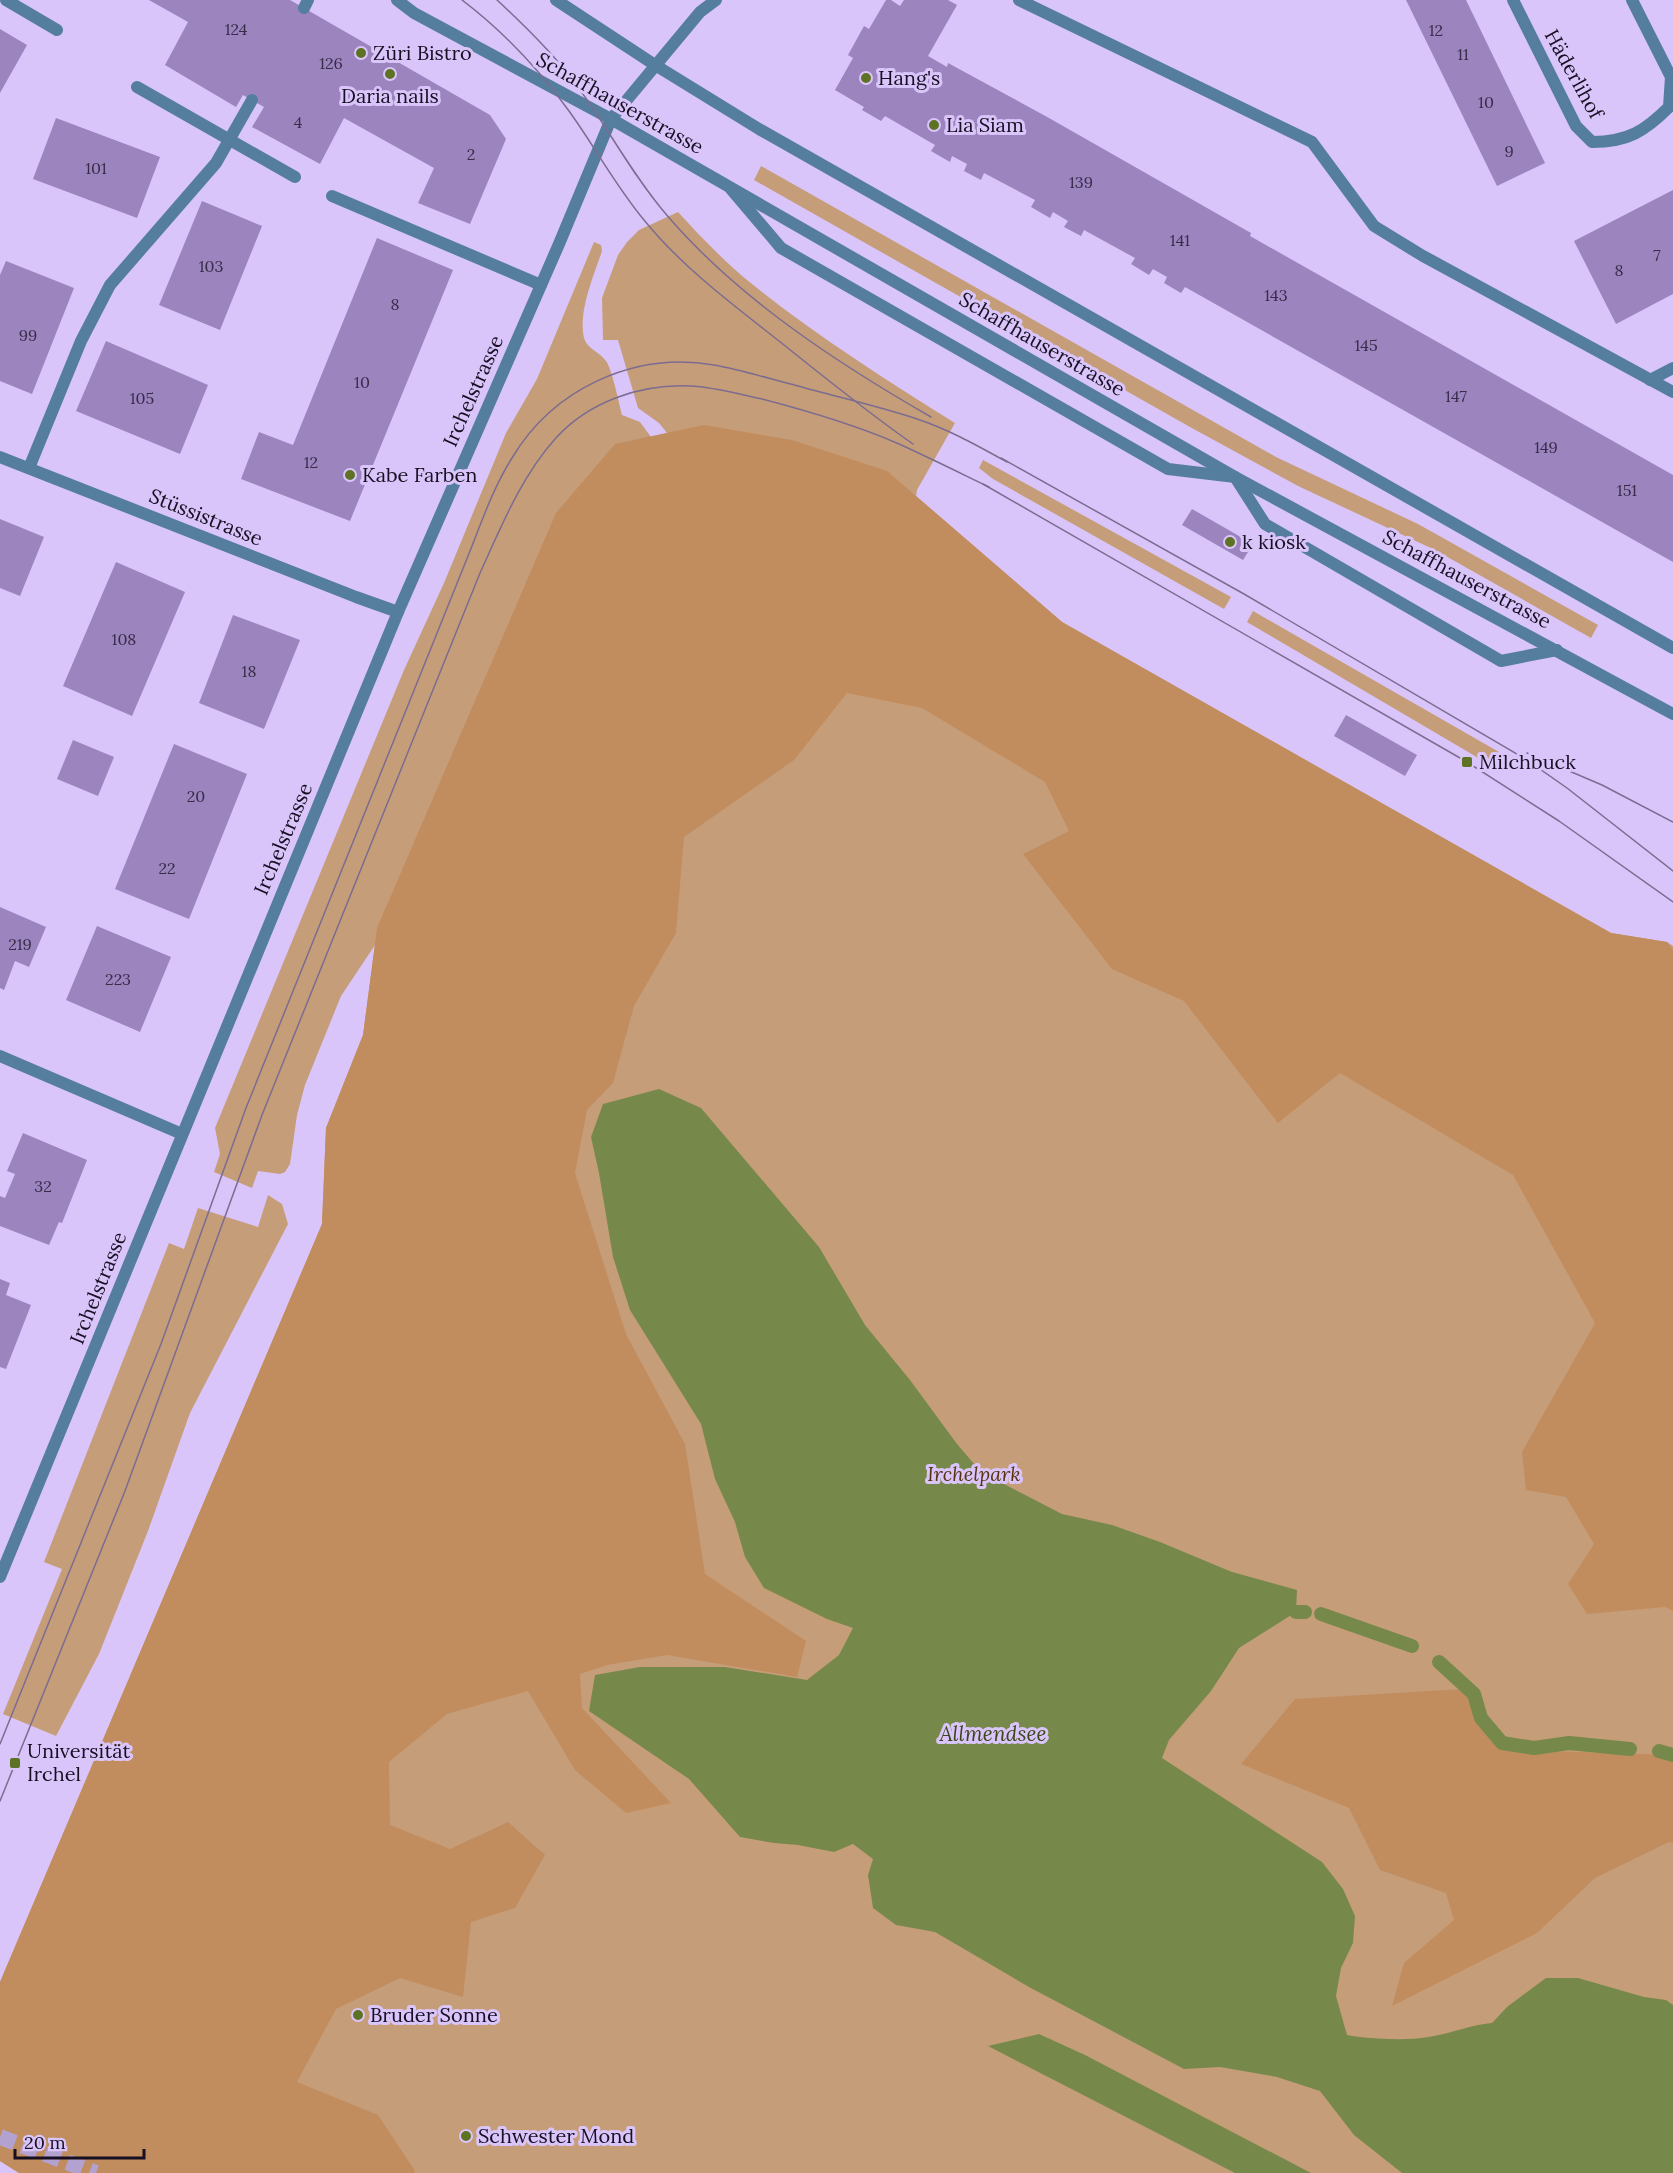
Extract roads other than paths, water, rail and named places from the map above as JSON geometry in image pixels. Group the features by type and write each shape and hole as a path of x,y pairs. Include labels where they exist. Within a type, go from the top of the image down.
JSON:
{"street":[{"path":"6,0 57,30"},
{"name":"Schaffhauserstrasse","path":"397,0 414,14 611,119 1235,477 1673,714"},
{"name":"Schaffhauserstrasse","path":"556,0 759,129 1673,648"},
{"name":"Irchelstrasse","path":"0,1577 398,612 611,119 700,12 716,0"},
{"path":"1019,0 1312,142 1374,226 1423,256 1673,392"},
{"name":"Häderlihof","path":"1513,0 1576,126 1592,142 1613,142 1648,127 1669,107 1671,77 1632,0"},
{"path":"137,87 295,177"},
{"path":"29,468 81,341 110,285 216,163 252,100"},
{"path":"728,185 781,248 1168,469 1235,477 1265,524 1501,661 1557,650"},
{"path":"332,196 541,285"},
{"path":"1650,381 1673,368"},
{"name":"Stüssistrasse","path":"0,457 398,612"},
{"path":"0,1056 182,1134"}],"water":[{"name":"Allmendsee","path":"659,1089 701,1108 819,1247 865,1325 981,1472 1062,1514 1112,1525 1232,1572 1297,1590 1296,1612 1239,1648 1211,1691 1169,1740 1162,1758 1322,1862 1343,1889 1355,1916 1353,1943 1341,1968 1336,1996 1347,2035 1409,2039 1436,2036 1492,2023 1507,2007 1546,1978 1578,1978 1644,1997 1666,2000 1673,2005 1673,2173 1402,2173 1354,2135 1320,2091 1277,2077 1220,2067 1184,2069 1029,1987 935,1932 896,1925 873,1908 868,1875 873,1859 853,1844 834,1852 740,1837 689,1779 589,1711 595,1675 640,1667 725,1667 807,1680 839,1655 853,1628 827,1619 764,1588 745,1557 735,1522 715,1479 701,1424 630,1310 613,1257 591,1137 603,1104"},
{"path":"1039,2034 1085,2055 1311,2173 1235,2173 988,2046"}],"waterway":[{"path":"1296,1612 1305,1612"},
{"path":"1321,1614 1412,1646"},
{"path":"1439,1662 1474,1694 1481,1718 1502,1743 1534,1748 1569,1743 1630,1749"},
{"path":"1659,1751 1673,1755"}],"tunnel":[{"path":"0,2137 96,2173"}],"tram line":[{"path":"462,0 520,51 545,80 634,207 675,254 743,313 862,407 913,444"},
{"path":"497,0 564,68 652,197 693,244 723,273 824,351 931,417"},
{"path":"0,1744 161,1344 246,1108 486,511 512,458 529,434 550,412 598,380 626,370 654,364 684,362 735,369 902,414 951,433 1007,462"},
{"path":"0,1801 125,1491 262,1115 480,573 504,520 522,486 543,454 569,426 600,405 653,388 690,386 762,399 849,425 899,444 989,487"},
{"path":"1001,458 1244,594 1527,760 1567,788 1673,871"},
{"path":"983,484 1467,762 1559,821 1673,902"},
{"path":"1527,753 1602,785 1673,822"}],"place":[{"name":"Züri Bistro","path":"361,53"},
{"name":"Daria nails","path":"390,74"},
{"name":"Hang's","path":"866,78"},
{"name":"Lia Siam","path":"934,125"},
{"name":"Kabe Farben","path":"350,475"},
{"name":"k kiosk","path":"1230,542"},
{"name":"Milchbuck","path":"1467,762"},
{"name":"Universität Irchel","path":"15,1763"},
{"name":"Bruder Sonne","path":"358,2015"},
{"name":"Schwester Mond","path":"466,2136"}],"park label":[{"name":"Irchelpark","path":"974,1474"}]}
